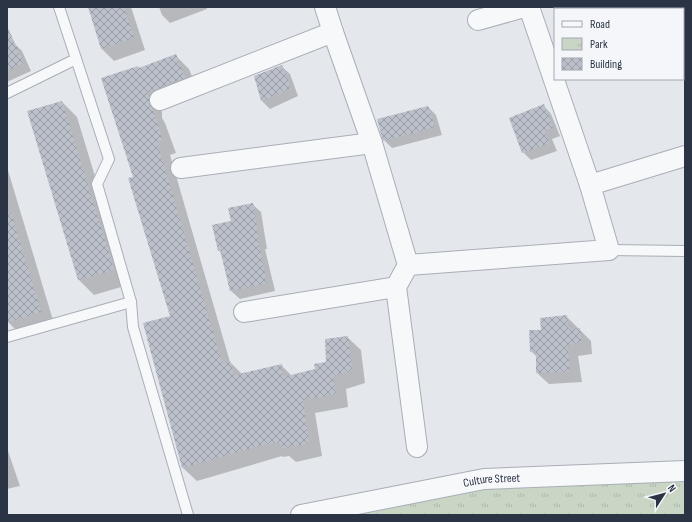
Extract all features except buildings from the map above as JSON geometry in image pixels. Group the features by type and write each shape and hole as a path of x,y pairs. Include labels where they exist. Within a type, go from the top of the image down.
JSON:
{"street":[{"path":"325,7 372,143 408,265 396,287 417,447"},
{"path":"478,20 524,7"},
{"path":"408,265 609,250 590,185 529,7"},
{"path":"160,100 333,32"},
{"path":"181,168 372,143"},
{"path":"590,185 685,156"},
{"path":"244,312 396,287"},
{"name":"Culture Street","path":"301,515 484,479 685,472"}],"lane":[{"path":"59,7 109,159 97,184 131,302 133,327 188,515"},
{"path":"7,93 76,59"},
{"path":"609,250 685,251"},
{"path":"7,336 131,302"}],"green space":[{"path":"685,471 685,515 307,515 484,479"}]}
